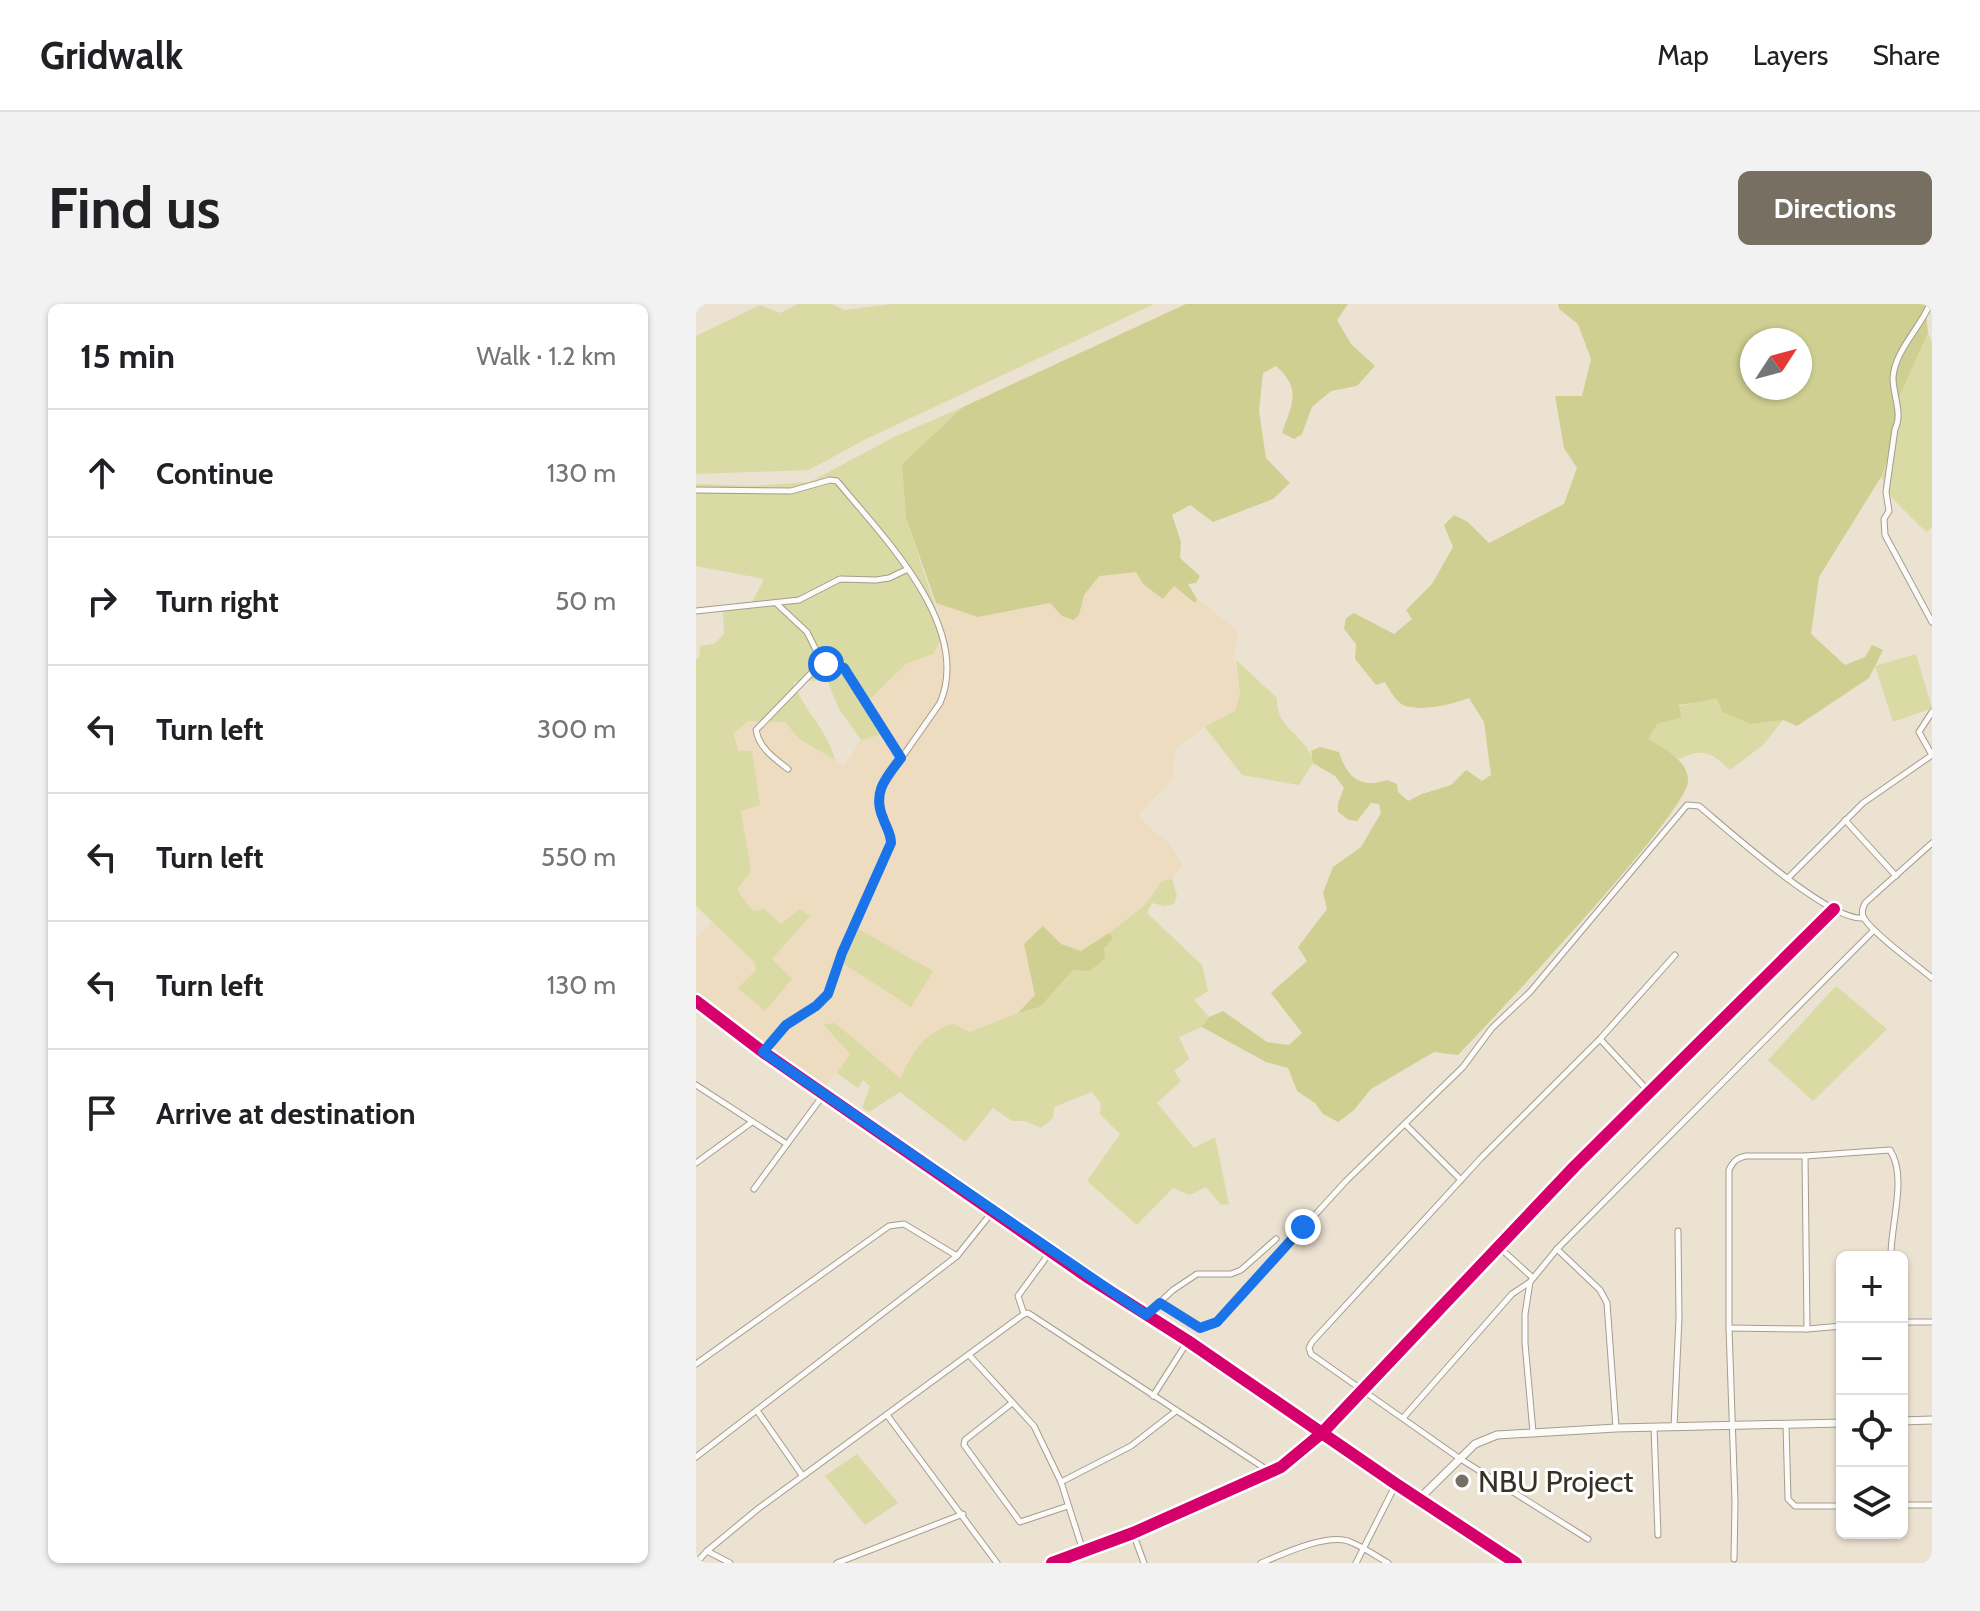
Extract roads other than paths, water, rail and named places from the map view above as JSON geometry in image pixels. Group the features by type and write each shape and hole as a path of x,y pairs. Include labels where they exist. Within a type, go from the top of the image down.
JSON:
{"street":[{"path":"1930,304 1896,363 1893,380 1899,422 1895,429 1886,492 1889,511 1884,519 1885,535 1932,622"},
{"path":"696,490 791,491 830,480 837,481 908,569 935,611 947,665 947,688 940,703 881,785 877,801 891,843 842,953 831,990 822,1001 786,1025 763,1052"},
{"path":"696,611 808,597 840,579 889,578 908,569"},
{"path":"776,603 807,632 822,662 844,668 901,758"},
{"path":"788,769 769,755 756,730 822,662"},
{"path":"1788,878 1863,803 1932,755 1919,732 1932,712"},
{"path":"1160,1303 1200,1328 1217,1322 1346,1181 1463,1067 1492,1028 1530,992 1687,805 1699,806 1788,878 1834,909 1851,918 1863,918 1932,978"},
{"path":"1845,820 1896,876"},
{"path":"1863,918 1865,903 1932,843"},
{"path":"1052,1563 1133,1533 1270,1472 1322,1433 1575,1166 1834,909"},
{"path":"1403,1418 1512,1294 1532,1280 1557,1249 1874,930"},
{"path":"1588,1539 1459,1458 1311,1354 1309,1348 1461,1180 1600,1039 1675,955"},
{"path":"696,1001 763,1052 1051,1251 1516,1563"},
{"path":"1600,1039 1650,1093"},
{"path":"696,1085 787,1144"},
{"path":"754,1189 824,1094"},
{"path":"696,1163 752,1122"},
{"path":"1405,1124 1461,1180"},
{"path":"1734,1559 1729,1328 1729,1170 1732,1163 1746,1156 1892,1151 1898,1189 1892,1251"},
{"path":"1805,1156 1807,1329"},
{"path":"696,1457 957,1256 993,1210"},
{"path":"696,1364 889,1226 904,1224 957,1256"},
{"path":"1674,1427 1679,1318 1678,1231"},
{"path":"1146,1315 1173,1290 1197,1274 1231,1274 1241,1270 1276,1239"},
{"path":"1499,1247 1532,1280"},
{"path":"1557,1249 1600,1290 1607,1303 1616,1428"},
{"path":"1024,1314 1018,1296 1051,1251"},
{"path":"1532,1280 1525,1343 1533,1432"},
{"path":"696,1563 802,1475 1024,1314 1033,1315 1270,1472"},
{"path":"1908,1322 1932,1322"},
{"path":"1729,1328 1836,1327"},
{"path":"1153,1396 1188,1341"},
{"path":"968,1355 1034,1426 1061,1482 1083,1551"},
{"path":"1012,1403 965,1440 964,1445 1020,1522 1068,1506"},
{"path":"1061,1482 1131,1446 1176,1411"},
{"path":"758,1412 802,1475"},
{"path":"887,1415 997,1563"},
{"path":"1908,1421 1932,1420"},
{"path":"1420,1498 1459,1458 1485,1439 1533,1432 1616,1428 1836,1423"},
{"path":"1786,1425 1790,1503 1795,1506 1836,1506"},
{"path":"1654,1427 1658,1535"},
{"path":"1356,1563 1396,1484"},
{"path":"1908,1505 1932,1505"},
{"path":"837,1563 963,1514"},
{"path":"1133,1533 1144,1563"},
{"path":"1261,1563 1291,1550 1337,1539 1350,1542 1388,1563"},
{"path":"707,1551 730,1563"}],"place":[{"name":"NBU Project","path":"1462,1481"}]}
